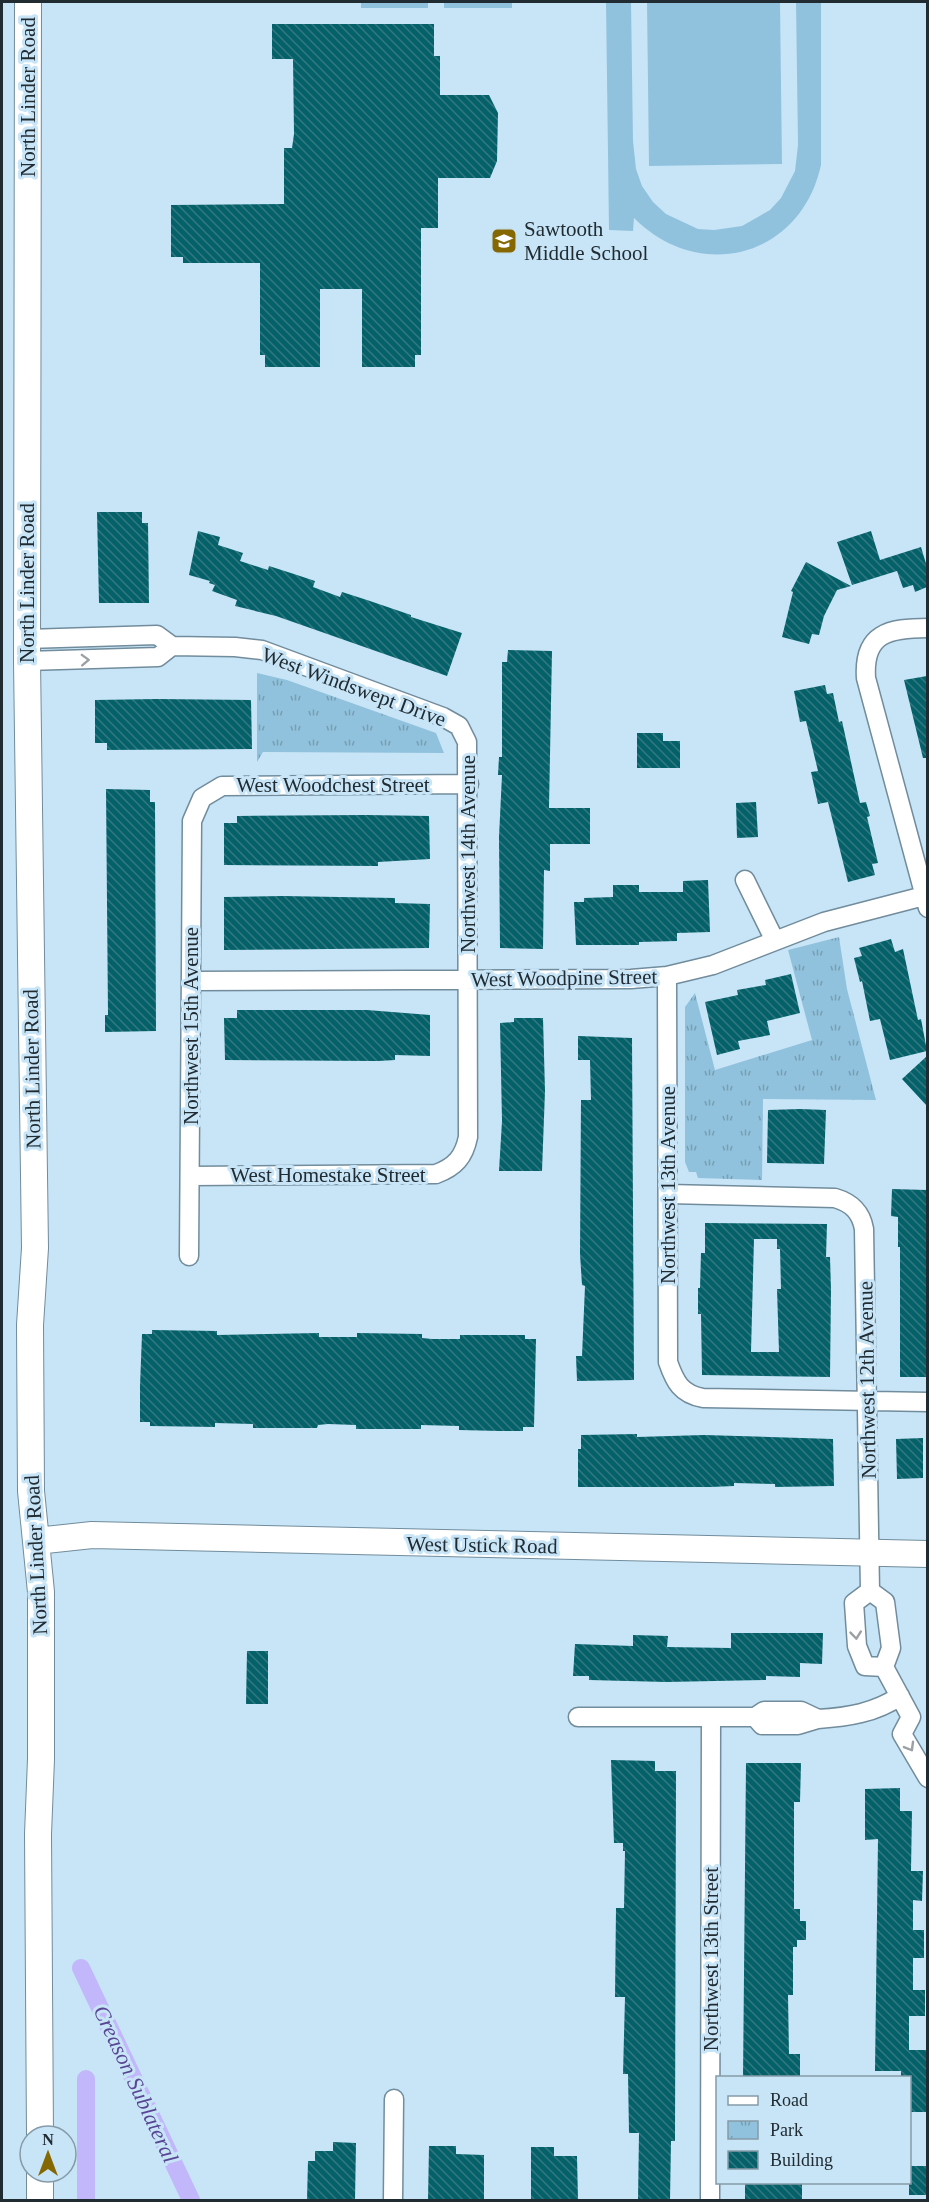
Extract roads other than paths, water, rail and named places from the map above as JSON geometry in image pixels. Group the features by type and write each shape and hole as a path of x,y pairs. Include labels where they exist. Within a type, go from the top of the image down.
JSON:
{"main road":[{"name":"North Linder Road","path":"28,2 27,650 35,1248 30,1325 31,1491 41,1592 41,1759 38,1834 40,2124"},
{"name":"West Ustick Road","path":"36,1541 92,1535 927,1554"},
{"path":"40,2184 40,2200"}],"street":[{"path":"926,902 867,678 869,650 875,639 903,628 927,628"},
{"name":"West Windswept Drive","path":"27,650 157,635 172,646 235,647 271,653 442,717 463,730"},
{"name":"Northwest 14th Avenue","path":"461,1158 468,1137 469,754 463,730"},
{"name":"West Woodchest Street","path":"202,798 222,786 469,784"},
{"name":"Northwest 15th Avenue","path":"189,1256 192,821 202,798"},
{"path":"745,880 774,939"},
{"name":"West Woodpine Street","path":"191,981 468,980 667,976 713,965 774,939 827,921 926,902"},
{"name":"Northwest 13th Avenue","path":"667,976 668,1362 682,1390 703,1398 867,1401"},
{"name":"West Homestake Street","path":"190,1176 436,1174 450,1169 461,1158"},
{"name":"Northwest 12th Avenue","path":"668,1194 835,1198 847,1202 856,1210 864,1229 870,1591"},
{"path":"867,1401 927,1402"},
{"path":"884,1667 865,1666 857,1646 854,1604 870,1591 885,1602 891,1647 884,1667 900,1696 920,1718 902,1734 927,1778"},
{"path":"578,1717 755,1717 762,1725 798,1725 818,1719 848,1717 886,1706 900,1696"},
{"name":"Northwest 13th Street","path":"710,2200 711,1717"},
{"path":"393,2200 394,2099"}],"waterway":[{"name":"Creason Sublateral","path":"81,1968 191,2200"},
{"path":"86,2079 86,2200"}],"place":[{"name":"Sawtooth Middle School","path":"504,241"}]}
